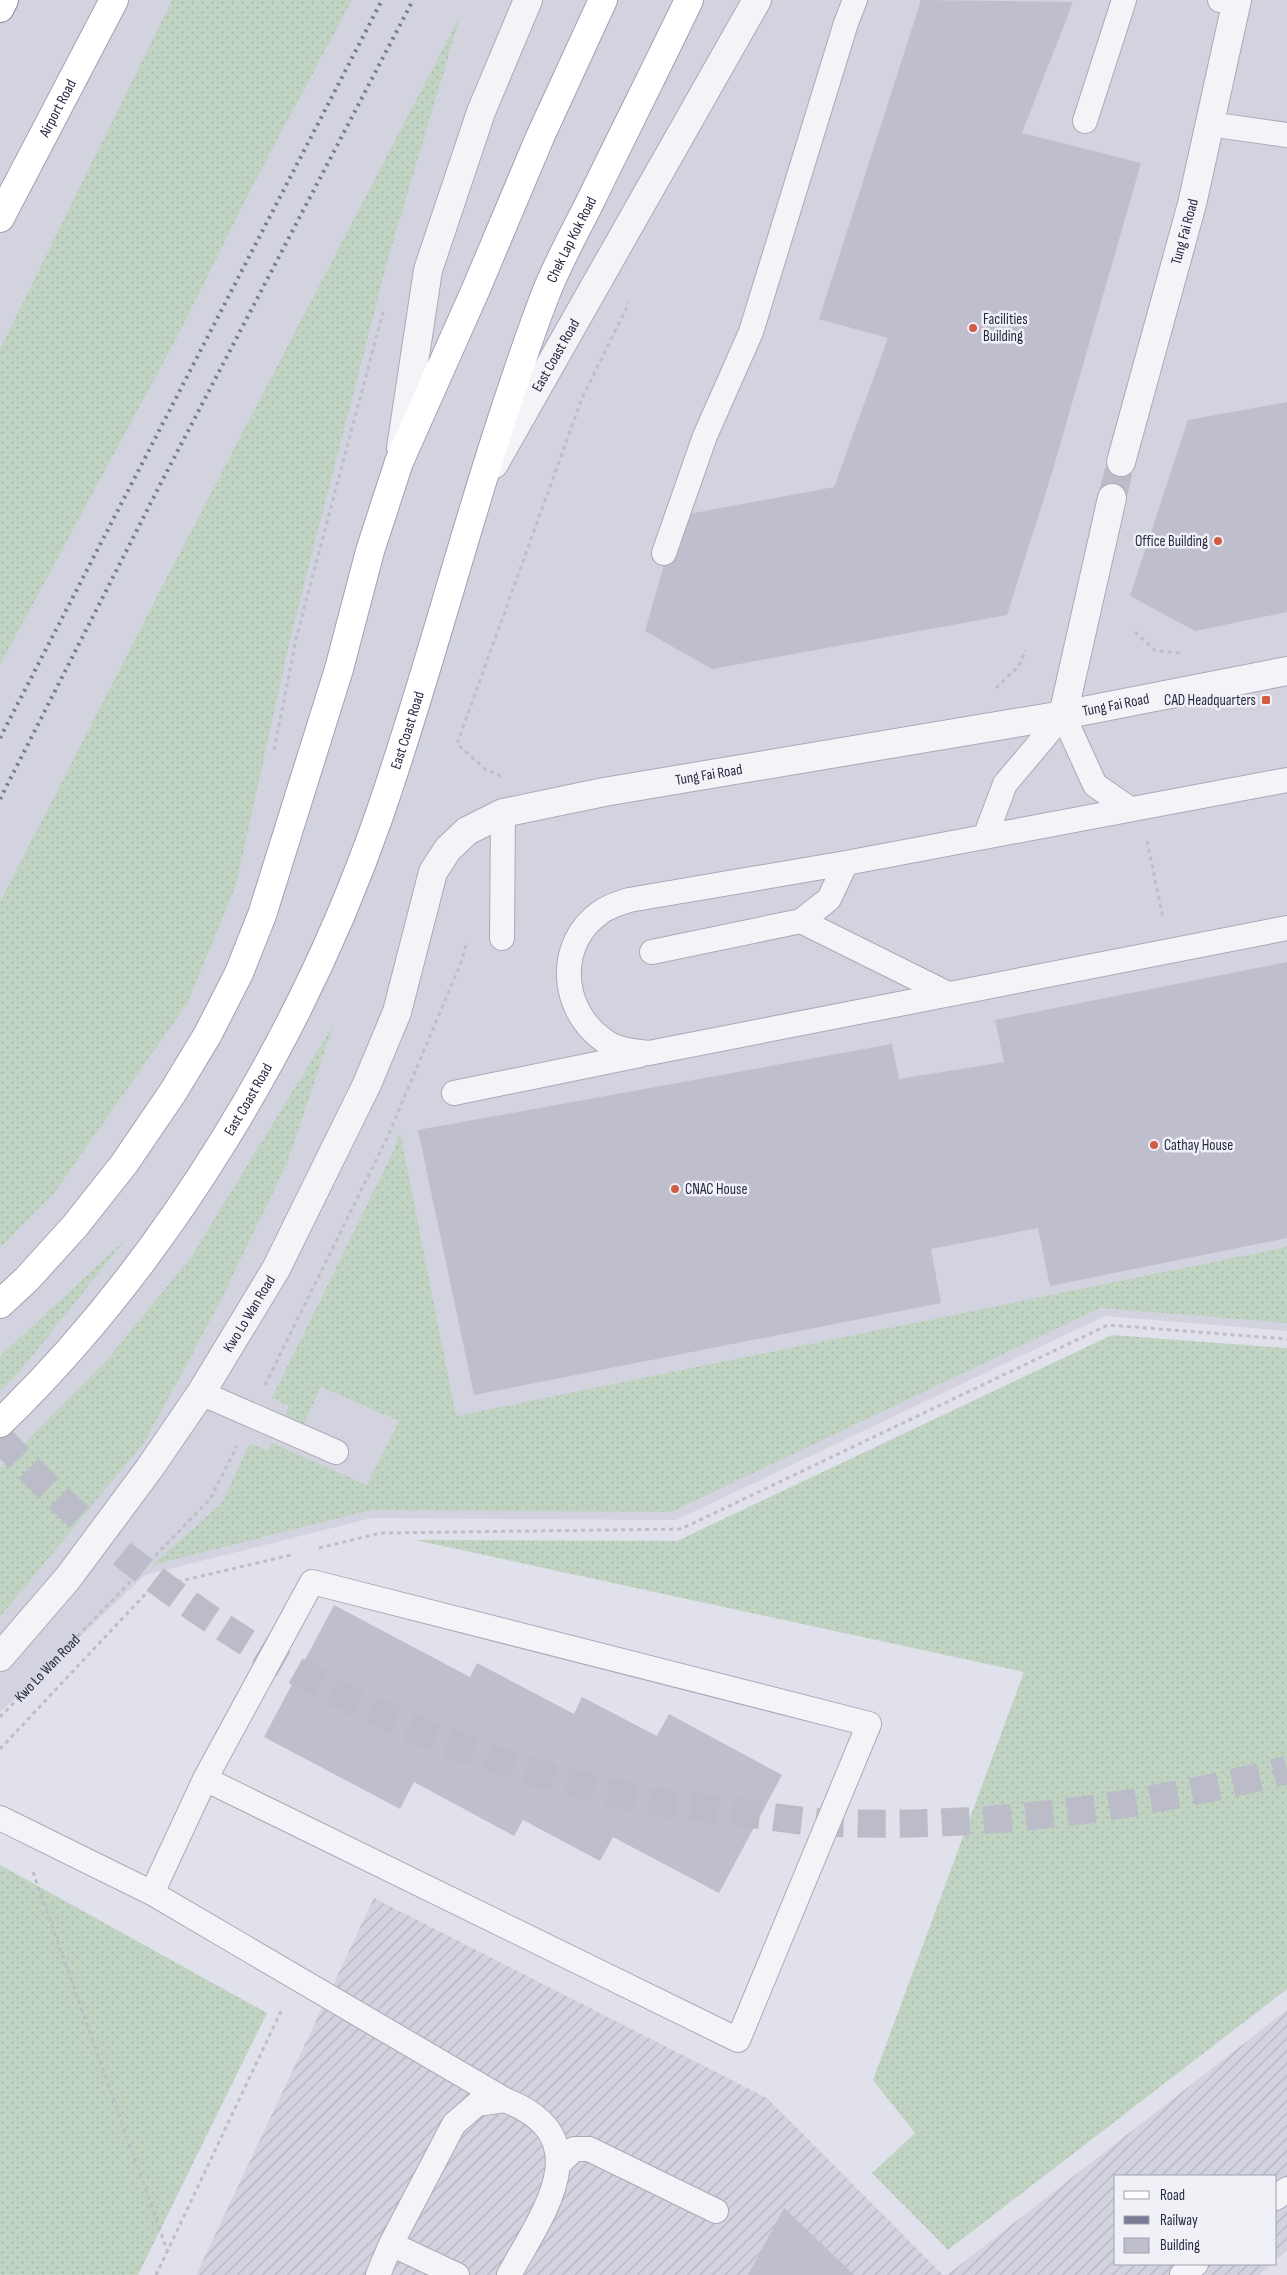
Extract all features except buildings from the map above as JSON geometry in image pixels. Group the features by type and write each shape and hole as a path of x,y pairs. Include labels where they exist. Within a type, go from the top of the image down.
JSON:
{"main road":[{"path":"0,8 4,0"},
{"name":"Airport Road","path":"0,218 114,0"},
{"path":"0,1304 27,1279 75,1226 124,1164 178,1084 208,1034 239,973 262,915 339,669 370,551 399,462 476,290 540,137 603,0"},
{"name":"Chek Lap Kok Road","path":"479,490 548,287 689,0"},
{"name":"East Coast Road","path":"0,1423 62,1359 106,1307 170,1222 221,1144 270,1062 311,983 345,906 379,818 479,490"}],"street":[{"path":"399,462 428,270 481,112 528,0"},
{"name":"East Coast Road","path":"479,490 757,0"},
{"name":"Tung Fai Road","path":"1121,462 1192,204 1209,124 1231,1"},
{"name":"Tung Fai Road","path":"1062,715 1112,498"},
{"name":"Tung Fai Road","path":"419,927 433,872 448,849 467,831 502,813 614,790 1062,715 1287,671"},
{"name":"Kwo Lo Wan Road","path":"0,1657 68,1578 149,1469 201,1393 276,1269 367,1084 397,1012 419,927"}],"lane":[{"path":"664,552 706,436 751,332 846,23 855,0"},
{"path":"1085,121 1124,0"},
{"path":"1209,124 1287,135"},
{"name":"Tung Fai Road","path":"985,837 1005,784 1062,715 1095,785 1134,809"},
{"path":"649,1053 625,1050 603,1040 586,1025 572,1002 568,973 572,951 579,935 602,911 629,900 846,863 1287,780"},
{"path":"502,813 502,938"},
{"path":"652,952 801,921 829,899 846,863"},
{"path":"801,921 946,993"},
{"path":"454,1094 946,993 1287,928"},
{"path":"201,1393 336,1452"},
{"path":"152,1893 205,1779 312,1582 869,1724 738,2040 205,1779"},
{"path":"0,1818 152,1893 506,2100 538,2116 556,2146 559,2164 556,2184 550,2200 510,2275"},
{"path":"378,2275 391,2244 454,2124 477,2104 506,2100"},
{"path":"559,2164 574,2149 589,2148 716,2211"},
{"path":"1277,2197 1287,2189"},
{"path":"391,2244 457,2275"},
{"path":"1182,2275 1195,2265"}],"path":[{"path":"272,760 297,635 385,303"},
{"path":"508,779 485,769 457,744 582,398"},
{"path":"1135,632 1156,650"},
{"path":"1008,678 1018,667 1026,650"},
{"path":"1134,809 1170,951"},
{"path":"314,1549 381,1533 681,1529 1108,1325 1287,1339"},
{"name":"Kwo Lo Wan Road","path":"0,1717 210,1500 239,1443"},
{"path":"0,1749 151,1588 295,1554"},
{"path":"32,1869 167,2250"},
{"path":"156,2275 284,2006"}],"shaded area":[{"path":"0,0 1287,0 1287,1331 1105,1316 676,1520 372,1518 145,1575 0,1712"},
{"path":"374,1898 767,2098 943,2275 196,2275"},
{"path":"1287,2010 1287,2250 1277,2259 1277,2175 1114,2175 1114,2265 1271,2265 1259,2275 947,2275"}],"green space":[{"path":"172,0 352,0 252,187 183,326 0,665 0,349"},
{"path":"461,14 388,259 291,635 236,885 188,1002 55,1192 0,1248 0,902"},
{"path":"334,1024 287,1163 219,1304 146,1440 0,1617 0,1468 107,1360 191,1257"},
{"path":"400,1131 456,1416 1287,1247 1287,1323 1100,1308 671,1512 371,1510 152,1565 221,1504 250,1443 268,1451 272,1443 367,1485 399,1421 321,1387 304,1424 285,1415 289,1406 272,1398 393,1152"},
{"path":"126,1239 18,1374 0,1391 0,1356"},
{"path":"1112,1335 1287,1348 1287,1989 948,2250 872,2173 915,2133 873,2080 1024,1672 415,1540 677,1541"},
{"path":"0,1865 267,2013 138,2275 0,2275"}],"tunnel":[{"path":"1112,498 1121,462"},
{"path":"0,1438 66,1505 137,1566 214,1621 294,1670 378,1713 465,1749 555,1778 668,1804 810,1821 891,1824 949,1822 1062,1813 1175,1795 1287,1770"}],"railway":[{"path":"0,738 382,0"},
{"path":"0,799 163,479 413,0"}],"place":[{"name":"Facilities Building","path":"973,328"},
{"name":"Office Building","path":"1218,541"},
{"name":"CAD Headquarters","path":"1266,700"},
{"name":"Cathay House","path":"1154,1145"},
{"name":"CNAC House","path":"675,1189"}]}
